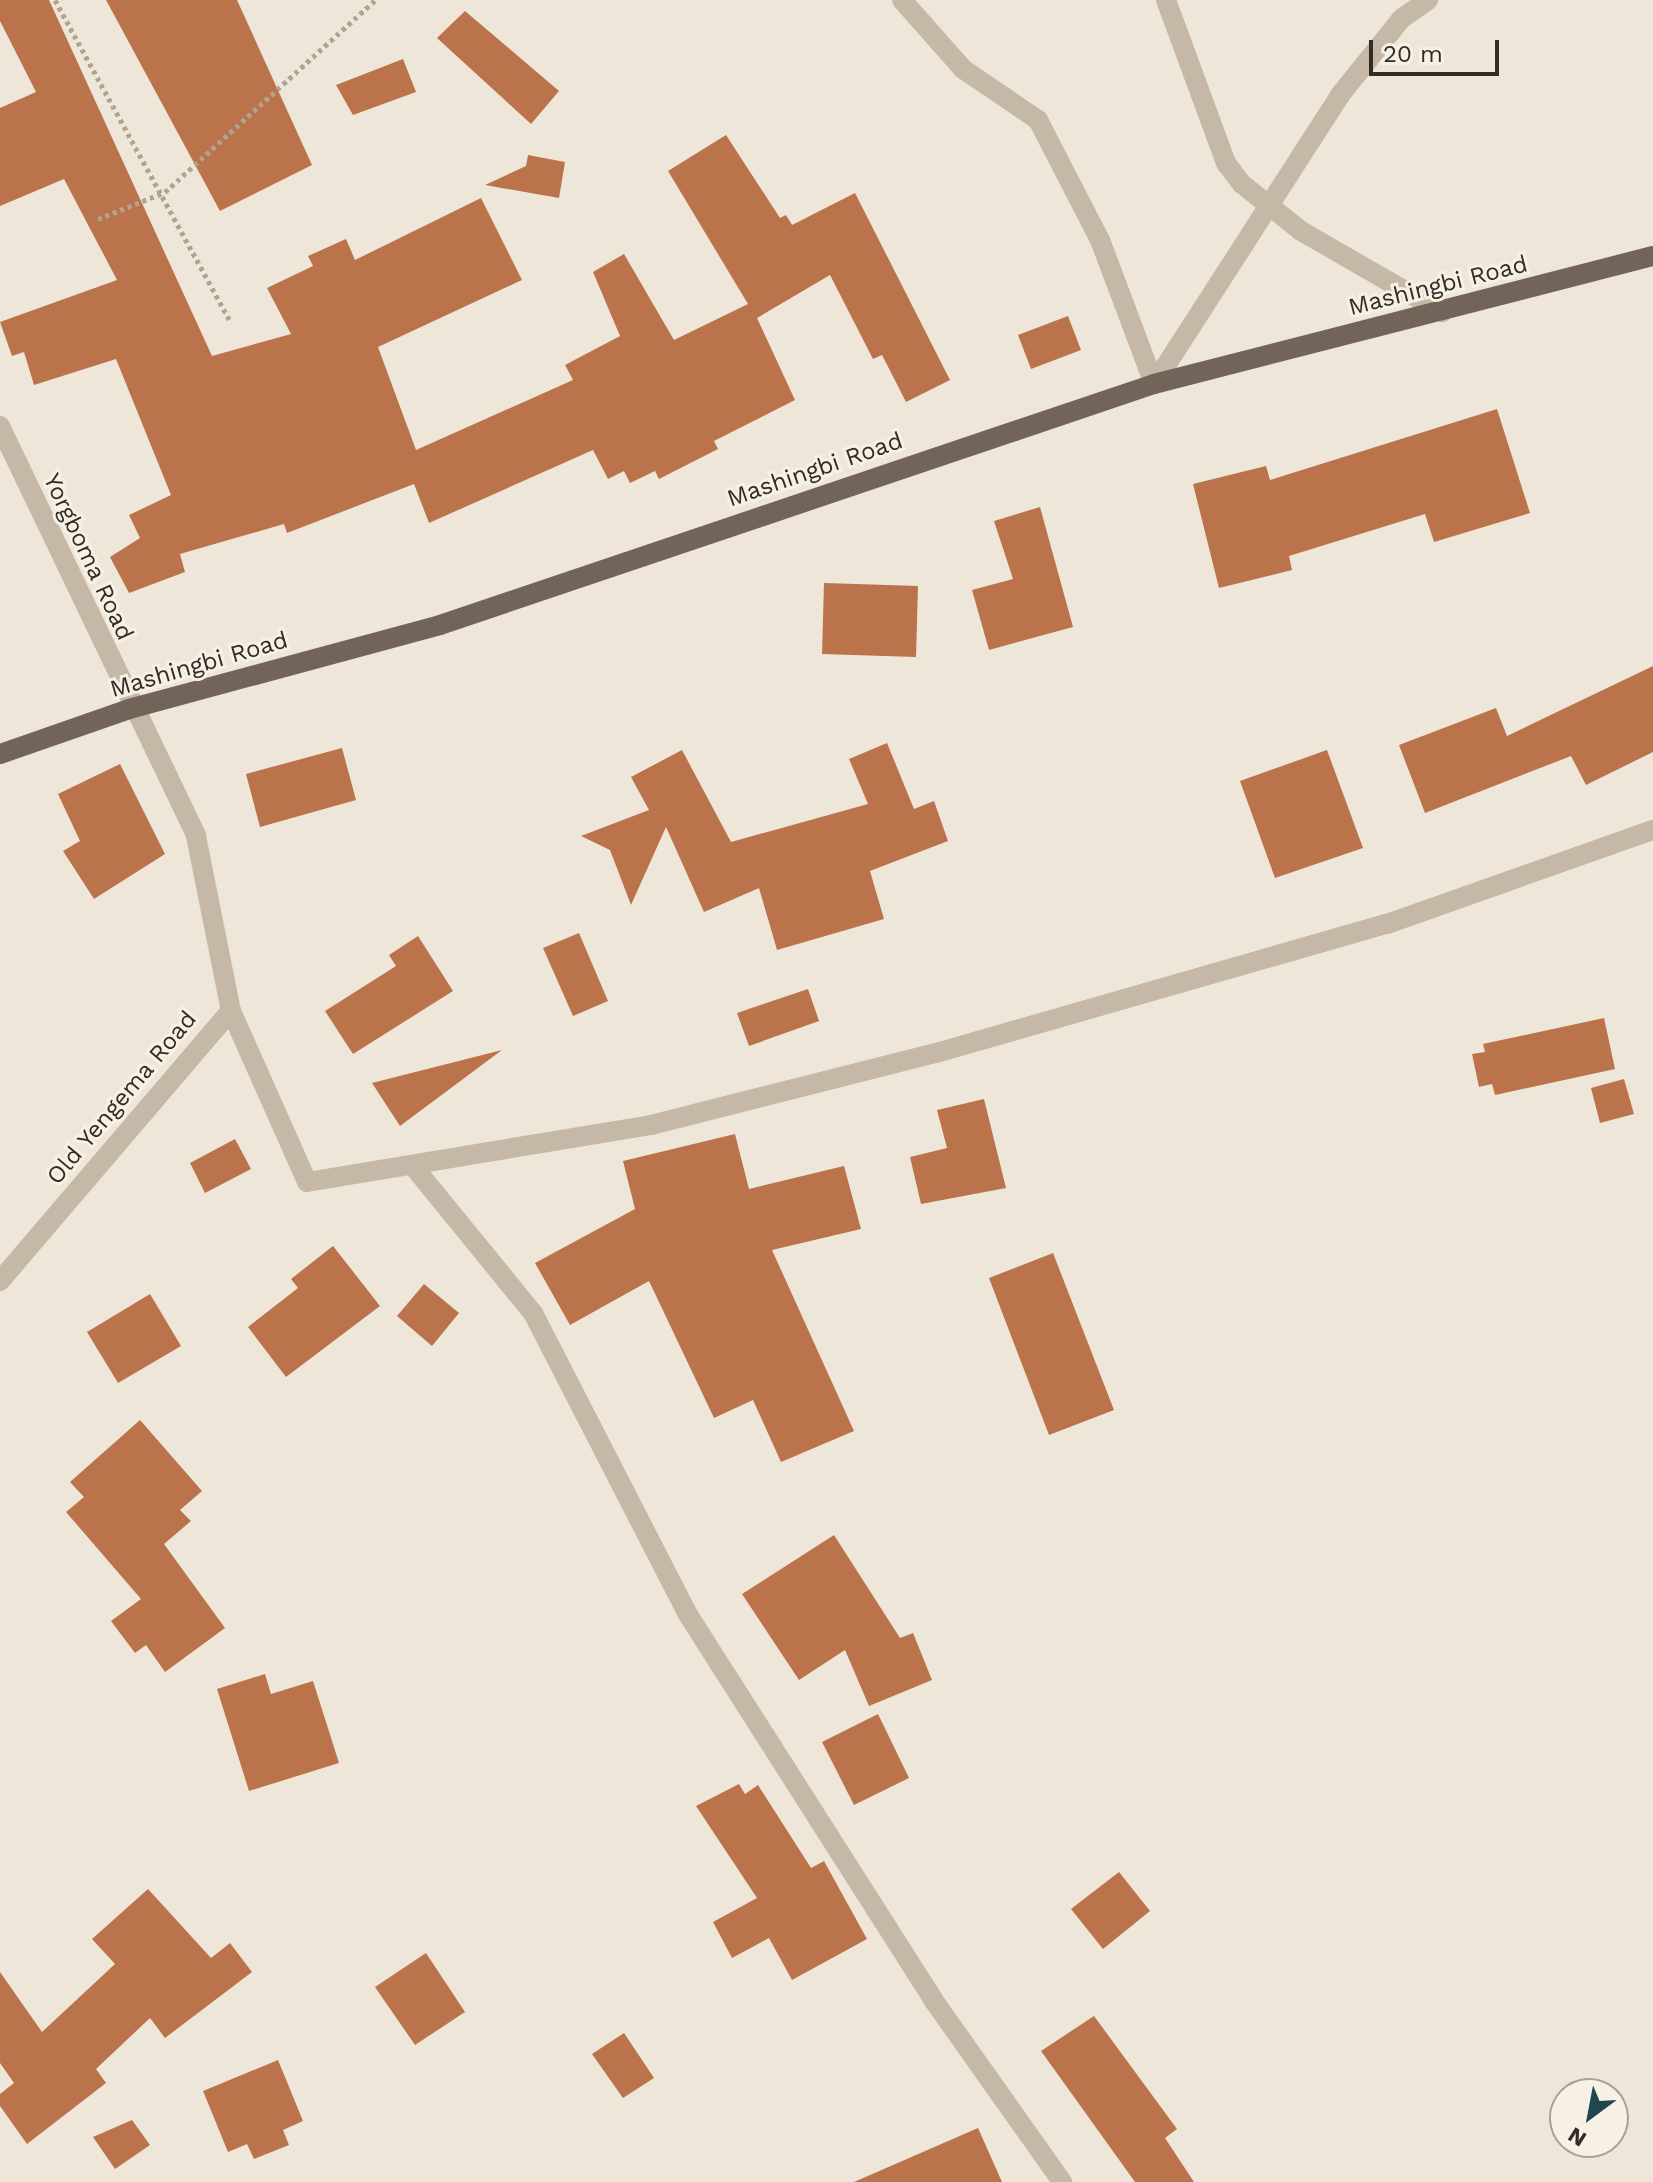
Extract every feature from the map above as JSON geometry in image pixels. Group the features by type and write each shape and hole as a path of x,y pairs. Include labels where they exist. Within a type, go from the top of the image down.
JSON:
{"main road":[{"name":"Mashingbi Road","path":"0,754 129,709 440,625 1154,384 1653,256"}],"street":[{"path":"902,0 963,69 1038,120 1100,240 1154,384"},
{"path":"1166,0 1226,163 1265,208 1442,312"},
{"path":"1154,384 1340,95 1401,19 1428,0"},
{"name":"Yorgboma Road","path":"0,426 129,709"},
{"name":"Old Yengema Road","path":"0,1281 231,1011 196,836 129,709"},
{"path":"231,1011 307,1182 651,1125 936,1053 1387,924 1653,830"},
{"path":"413,1166 533,1313 687,1613 934,2001 1062,2182"}],"path":[{"path":"55,0 165,192 231,323"},
{"path":"98,219 165,192 375,0"}],"building":[{"path":"0,0 49,0 212,356 291,334 267,288 313,266 308,256 346,239 355,260 481,198 522,280 378,347 416,450 573,380 565,365 620,336 593,272 624,254 674,340 748,304 668,171 726,135 780,218 786,215 792,225 855,193 950,380 906,402 882,355 873,359 830,275 757,318 795,400 714,441 718,449 659,479 655,471 630,483 624,471 608,479 593,450 429,523 414,484 287,533 284,524 180,554 185,572 129,593 110,557 140,538 129,515 171,495 116,359 34,385 24,352 12,356 0,322 117,280 64,179 0,206 0,108 36,92 0,21"},
{"path":"106,0 237,0 312,165 220,211"},
{"path":"465,11 559,91 531,124 437,38"},
{"path":"403,59 416,92 353,115 336,85"},
{"path":"528,155 565,162 559,198 485,185 526,166"},
{"path":"1068,316 1081,350 1031,369 1018,335"},
{"path":"1497,409 1530,513 1434,542 1425,514 1289,556 1292,570 1219,588 1193,484 1266,466 1270,480"},
{"path":"1040,507 1073,627 989,650 972,590 1013,579 994,521"},
{"path":"824,583 918,586 916,657 822,654"},
{"path":"1653,666 1653,752 1586,785 1571,756 1425,813 1399,745 1496,708 1507,736"},
{"path":"887,743 914,809 934,801 948,841 870,871 884,919 777,950 759,888 704,912 666,827 631,905 610,850 581,836 649,810 631,777 682,750 731,842 868,804 849,759"},
{"path":"342,748 356,800 260,827 246,774"},
{"path":"1327,750 1363,848 1275,878 1240,781"},
{"path":"120,764 165,854 94,899 63,851 80,841 58,794"},
{"path":"579,933 608,1001 573,1016 543,948"},
{"path":"418,936 453,991 353,1054 325,1011 396,966 389,955"},
{"path":"808,989 819,1021 749,1046 737,1013"},
{"path":"1604,1018 1615,1069 1495,1095 1492,1084 1479,1087 1472,1054 1485,1052 1483,1044"},
{"path":"502,1050 400,1126 372,1083"},
{"path":"1624,1079 1634,1114 1600,1123 1591,1088"},
{"path":"984,1099 1006,1188 921,1204 910,1157 947,1148 937,1110"},
{"path":"735,1134 749,1189 844,1166 861,1229 772,1250 854,1431 781,1462 753,1400 714,1418 649,1281 570,1325 535,1263 635,1209 623,1161"},
{"path":"235,1139 251,1169 205,1193 190,1163"},
{"path":"333,1246 380,1306 286,1377 248,1327 298,1288 291,1279"},
{"path":"1053,1253 1114,1410 1049,1435 989,1278"},
{"path":"424,1284 459,1313 432,1346 397,1316"},
{"path":"150,1294 181,1346 118,1383 87,1332"},
{"path":"140,1420 202,1491 180,1510 191,1521 164,1544 225,1628 165,1672 146,1645 135,1653 111,1621 141,1599 66,1512 84,1497 70,1482"},
{"path":"834,1535 900,1638 913,1633 932,1680 869,1706 845,1650 799,1680 742,1594"},
{"path":"265,1674 271,1694 313,1681 339,1763 249,1791 217,1689"},
{"path":"878,1714 909,1778 854,1805 822,1742"},
{"path":"739,1784 745,1794 758,1785 811,1868 824,1861 867,1939 792,1980 769,1938 732,1958 713,1922 757,1898 696,1806"},
{"path":"1119,1872 1150,1911 1103,1949 1071,1909"},
{"path":"148,1889 211,1958 230,1943 252,1972 165,2038 150,2018 96,2069 106,2083 27,2144 0,2106 0,2094 14,2083 0,2063 0,1972 42,2032 115,1964 92,1939"},
{"path":"426,1953 465,2012 415,2045 375,1987"},
{"path":"1094,2016 1177,2129 1165,2138 1194,2182 1135,2182 1041,2051"},
{"path":"624,2033 654,2078 623,2098 592,2054"},
{"path":"278,2060 303,2121 283,2130 289,2145 254,2159 247,2144 228,2152 203,2091"},
{"path":"132,2120 150,2145 115,2169 93,2137"},
{"path":"978,2128 1002,2182 854,2182"}]}
